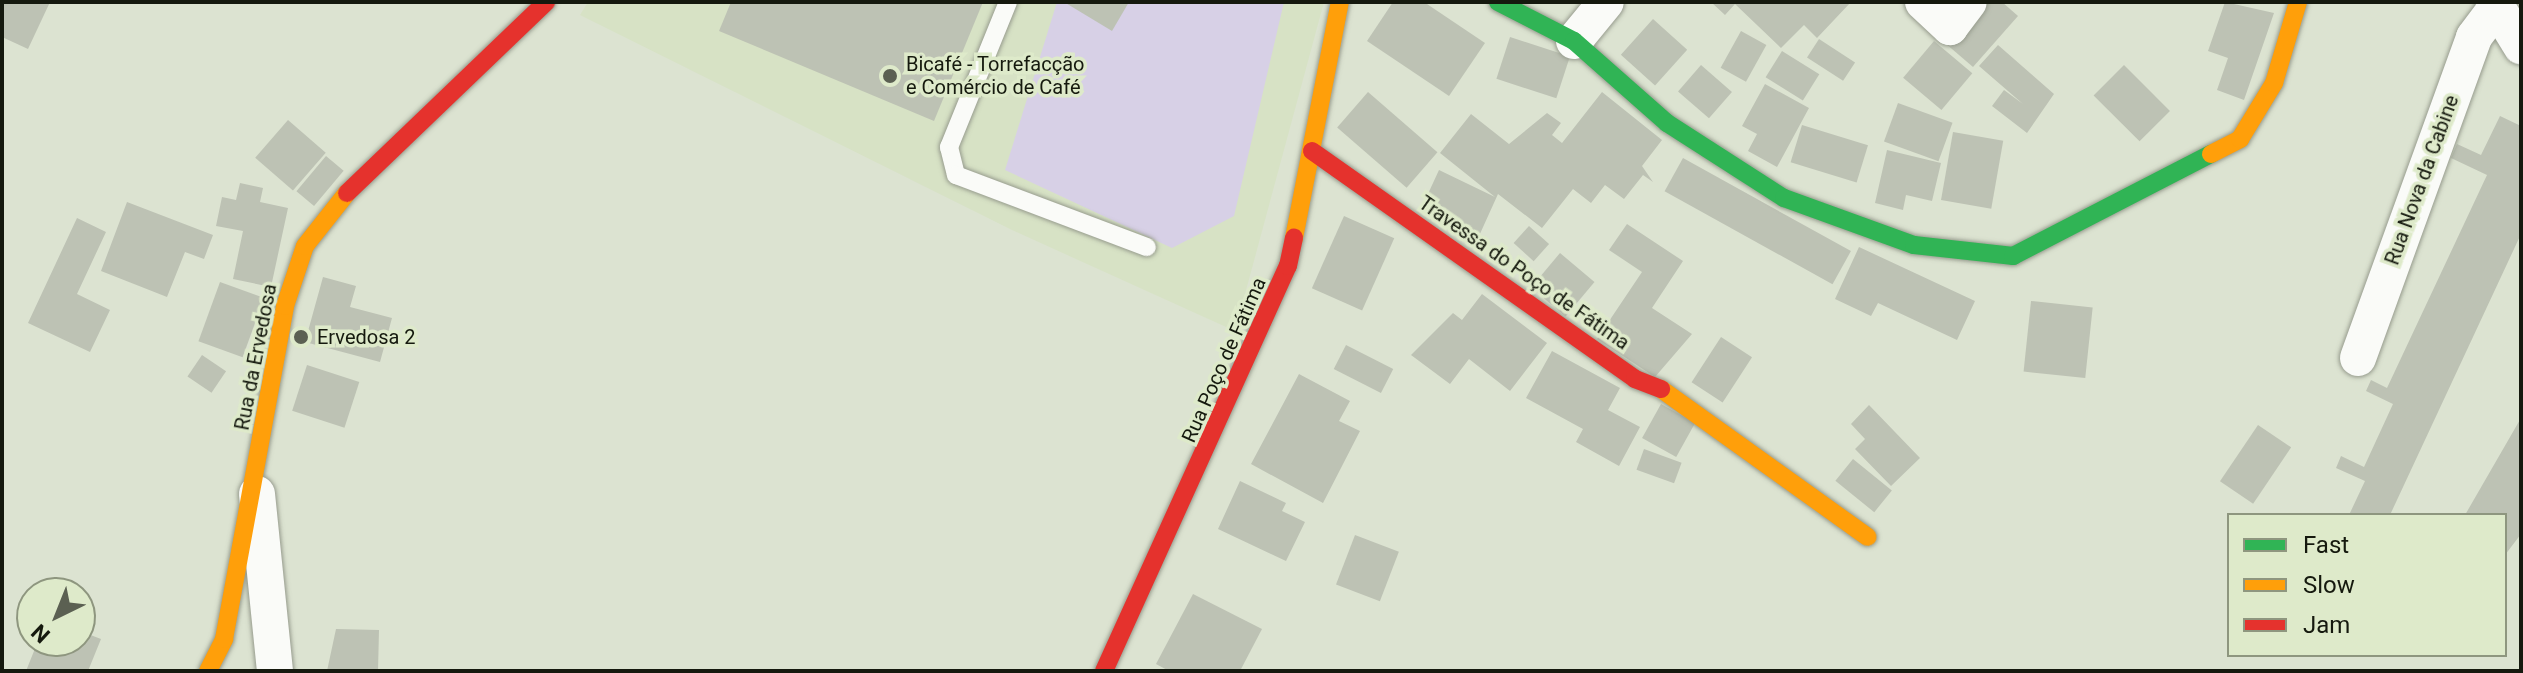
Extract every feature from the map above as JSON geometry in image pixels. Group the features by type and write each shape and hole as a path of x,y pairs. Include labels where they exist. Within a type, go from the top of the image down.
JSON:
{"street":[{"name":"Rua da Ervedosa","path":"208,671 224,639 285,306 305,246 351,187 546,2"},
{"name":"Rua Poço de Fátima","path":"1104,671 1265,331 1288,266 1340,2"},
{"path":"1498,2 1574,41 1667,123 1784,198 1914,245 2013,256 2240,139 2274,83 2298,2"},
{"path":"1574,41 1606,2"},
{"path":"1923,2 1950,27 1969,2"},
{"path":"2495,5 2521,46"},
{"name":"Rua Nova da Cabine","path":"2358,358 2474,37 2495,5"},
{"name":"Travessa do Poço de Fátima","path":"1312,151 1635,379 1681,396 1868,537"},
{"path":"255,476 275,671"}],"lane":[{"path":"1008,2 949,147 956,175 1147,247"}],"shaded area":[{"path":"588,2 1324,2 1235,331 1012,230 580,15"},
{"path":"1057,2 1284,2 1234,216 1172,248 1005,170"}],"building":[{"path":"2,2 50,2 28,49 2,37"},
{"name":"Bicafé - Torrefacção e Comércio de Café","path":"731,2 983,2 934,121 719,31"},
{"path":"1064,2 1129,2 1112,31"},
{"path":"1393,2 1424,2 1485,43 1449,96 1367,41"},
{"path":"1711,2 1851,2 1817,38 1804,25 1781,48 1735,4 1725,15"},
{"path":"1979,2 2002,2 2018,16 1973,67 1945,43"},
{"path":"2225,2 2274,13 2244,100 2217,90 2228,58 2208,51"},
{"path":"1653,19 1687,50 1655,85 1621,55"},
{"path":"1741,31 1766,45 1746,82 1721,68"},
{"path":"1510,37 1570,56 1556,98 1496,79"},
{"path":"1819,39 1855,62 1843,81 1807,57"},
{"path":"1934,41 1972,73 1941,110 1903,78"},
{"path":"1998,45 2054,94 2027,133 1992,106 2004,90 2023,104 1979,66"},
{"path":"1782,51 1819,74 1803,101 1766,77"},
{"path":"1701,65 1732,92 1709,118 1678,91"},
{"path":"2124,65 2170,111 2140,141 2094,95"},
{"path":"1765,84 1809,108 1777,167 1748,151 1757,134 1742,126"},
{"path":"1368,92 1437,152 1407,188 1337,127"},
{"path":"1602,92 1662,140 1642,166 1653,182 1643,175 1624,199 1605,185 1591,203 1573,189 1542,228 1498,194 1479,236 1421,209 1439,170 1495,197 1440,153 1471,114 1509,144 1547,113 1561,123 1552,135 1562,143"},
{"path":"1898,103 1953,123 1938,161 1884,142"},
{"path":"2500,116 2521,126 2521,234 2391,513 2350,513 2365,481 2336,468 2341,456 2364,467 2393,404 2366,391 2371,380 2387,388 2487,175 2451,158 2457,144 2481,155"},
{"path":"288,120 326,153 293,191 255,158"},
{"path":"1802,125 1868,145 1857,182 1791,162"},
{"path":"1953,132 2003,141 1991,209 1941,200"},
{"path":"1887,150 1941,163 1932,201 1906,195 1903,210 1875,203"},
{"path":"326,156 344,171 314,206 296,191"},
{"path":"1683,158 1851,251 1833,284 1665,191"},
{"path":"240,183 263,188 260,202 288,208 271,287 233,279 243,231 216,226 222,197 236,200"},
{"path":"127,202 213,235 204,259 185,252 167,297 101,271"},
{"path":"1344,216 1394,238 1362,311 1312,288"},
{"path":"77,218 106,232 77,294 110,310 90,352 28,323"},
{"path":"1627,224 1683,261 1652,308 1692,334 1655,377 1597,339 1642,272 1609,250"},
{"path":"1529,226 1549,244 1534,261 1514,243"},
{"path":"1859,247 1975,301 1957,340 1878,303 1871,316 1835,299"},
{"path":"1560,253 1594,282 1566,316 1531,287"},
{"path":"323,277 356,286 350,307 392,318 380,362 305,342"},
{"path":"220,282 264,298 243,357 198,341"},
{"path":"1482,294 1547,343 1510,391 1469,359 1450,384 1411,355 1453,313 1462,320"},
{"path":"2031,301 2093,307 2085,378 2024,372"},
{"path":"1721,337 1752,357 1723,402 1692,382"},
{"path":"1346,345 1393,369 1381,393 1334,369"},
{"path":"1552,351 1620,388 1608,410 1640,427 1619,466 1576,442 1583,429 1526,398"},
{"path":"202,355 226,371 212,393 187,377"},
{"path":"307,365 359,382 344,428 292,411"},
{"path":"1299,374 1350,401 1339,421 1360,431 1323,503 1251,464"},
{"path":"1661,404 1695,423 1676,457 1642,438"},
{"path":"1869,405 1920,458 1891,486 1855,449 1865,439 1851,424"},
{"path":"2521,418 2521,534 2507,552 2507,513 2466,513"},
{"path":"2258,425 2291,447 2253,504 2220,481"},
{"path":"1644,449 1682,463 1674,483 1636,470"},
{"path":"1853,459 1892,490 1874,512 1835,481"},
{"path":"1240,481 1286,503 1282,511 1305,522 1286,561 1218,529"},
{"path":"1355,535 1399,552 1380,601 1336,584"},
{"path":"1193,594 1262,629 1240,671 1169,671 1156,664"},
{"path":"336,629 379,630 378,671 327,671"},
{"path":"32,657 94,657 88,671 26,671"}],"traffic: fast":[{"path":"1498,2 1574,41 1667,123 1784,198 1914,245 2013,256 2211,154"}],"traffic: slow":[{"path":"1294,238 1340,2"},
{"path":"2211,154 2240,139 2274,83 2298,2"},
{"path":"208,671 224,639 285,306 305,246 347,193"},
{"path":"1661,389 1868,537"}],"traffic: jam":[{"path":"347,193 546,2"},
{"path":"1312,151 1635,379 1661,389"},
{"path":"1104,671 1288,266 1294,238"}],"place":[{"name":"Bicafé - Torrefacção e Comércio de Café","path":"890,76"},
{"name":"Ervedosa 2","path":"301,337"}]}
